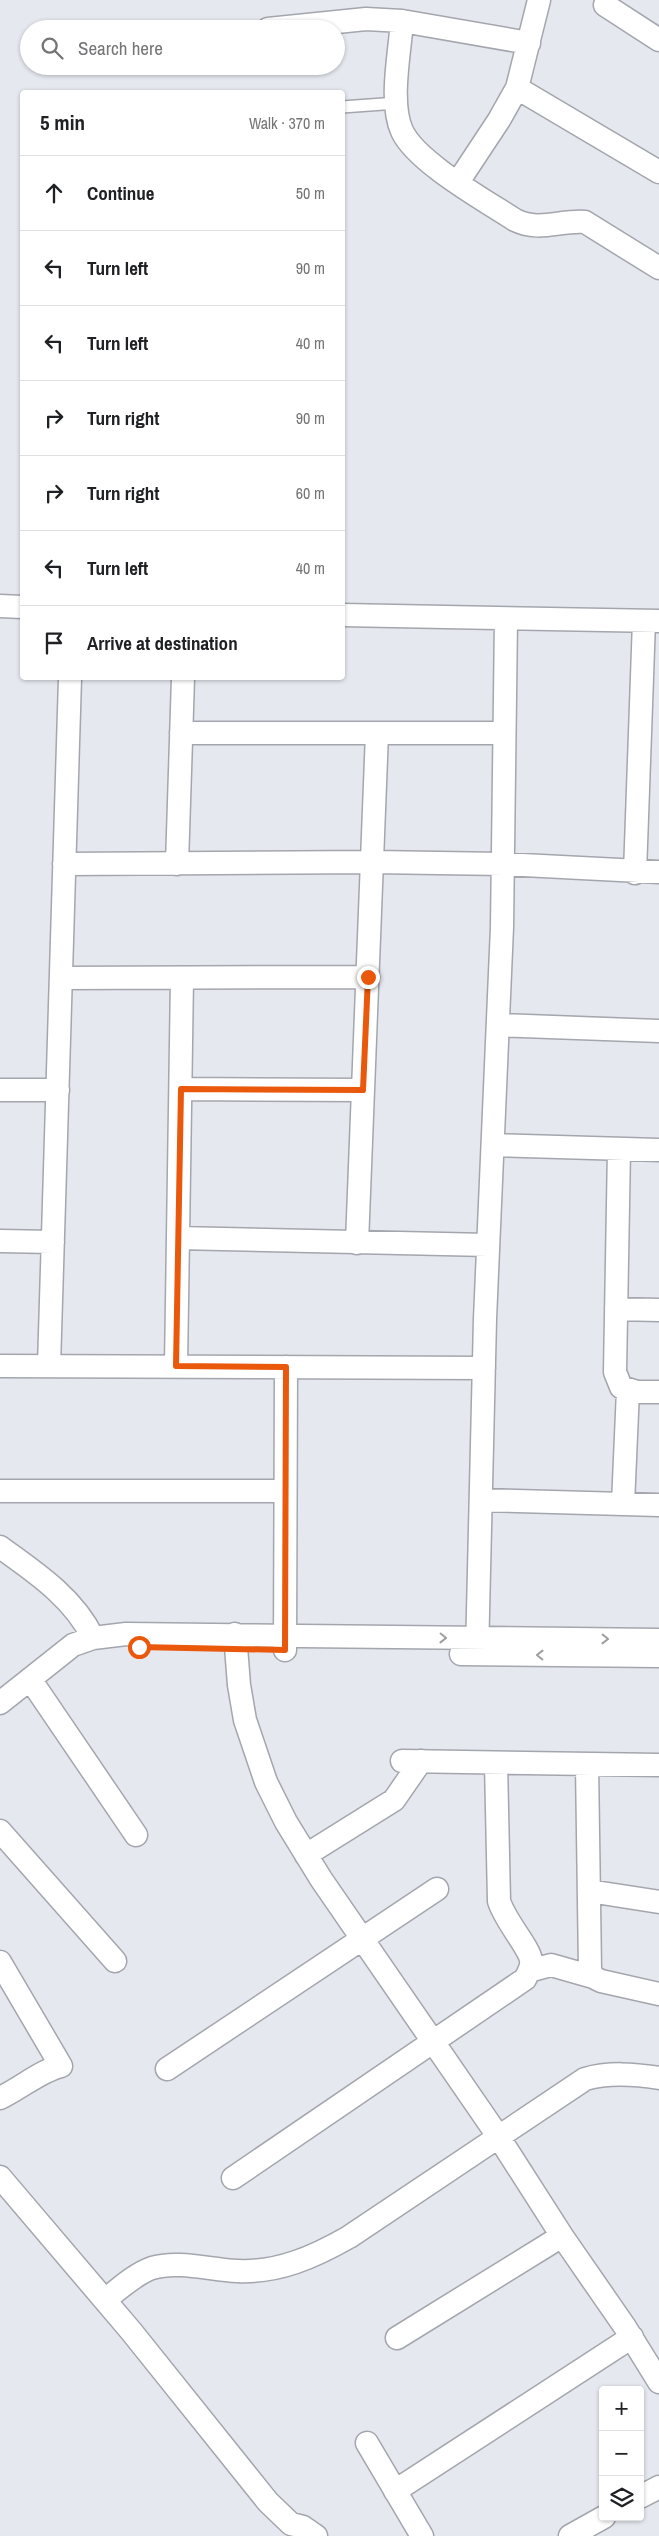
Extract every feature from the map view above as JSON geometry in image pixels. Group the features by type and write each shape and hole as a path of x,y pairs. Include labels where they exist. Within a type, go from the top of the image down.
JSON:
{"street":[{"path":"458,182 499,120 517,88 539,0"},
{"path":"605,5 659,40"},
{"path":"345,21 366,19 402,21 529,43"},
{"path":"402,21 397,103 402,130 410,144 458,182 526,226 585,222 659,268"},
{"path":"517,88 659,172"},
{"path":"0,606 20,607"},
{"path":"345,616 652,621 650,771 635,872"},
{"path":"477,1646 488,1245 503,864 506,619"},
{"path":"49,1366 70,680"},
{"path":"177,864 183,680"},
{"path":"181,733 504,733"},
{"path":"357,1243 377,733"},
{"path":"64,864 373,862 503,864 659,872"},
{"path":"61,978 368,977"},
{"path":"176,1366 182,978"},
{"path":"498,1025 659,1031"},
{"path":"181,1089 363,1090"},
{"path":"0,1090 58,1090"},
{"path":"492,1145 659,1150"},
{"path":"620,1149 615,1372 621,1387 628,1390 659,1392"},
{"path":"178,1238 488,1245"},
{"path":"0,1241 53,1242"},
{"path":"616,1309 659,1310"},
{"path":"0,1366 484,1368"},
{"path":"285,1643 286,1367"},
{"path":"623,1504 628,1390"},
{"path":"0,1490 285,1491"},
{"path":"481,1500 659,1505"},
{"path":"3,1554 70,1603 87,1626 93,1638"},
{"path":"0,1703 73,1646 93,1638 126,1634 235,1641 477,1646 659,1656"},
{"path":"477,1646 659,1640"},
{"path":"66,1652 235,1641"},
{"path":"235,1641 241,1702 250,1736 266,1782 286,1822 361,1940 498,2136 562,2236 632,2337 659,2382"},
{"path":"30,1679 136,1835"},
{"path":"306,1855 394,1800 411,1761 659,1765"},
{"path":"233,2178 525,1979 529,1972 531,1960 502,1913 499,1900 496,1763"},
{"path":"587,1764 590,1970 594,1977"},
{"path":"0,1831 115,1961"},
{"path":"166,2069 437,1890"},
{"path":"589,1891 659,1902"},
{"path":"0,1962 61,2066 51,2068 20,2089 0,2098"},
{"path":"529,1972 551,1965 594,1977 610,1984 659,1994"},
{"path":"104,2300 141,2273 154,2268 175,2266 238,2271 267,2269 305,2260 349,2237 585,2079 599,2075 617,2074 659,2078"},
{"path":"0,2177 104,2300 268,2502 291,2524 303,2527 316,2536"},
{"path":"397,2338 562,2236"},
{"path":"395,2491 632,2337"},
{"path":"367,2443 422,2536"},
{"path":"644,2495 659,2487"},
{"path":"570,2536 599,2520"}],"lane":[{"path":"345,107 397,103"}],"route":[{"path":"139,1647 285,1650 286,1367 176,1366 181,1089 363,1090 368,977"}]}
